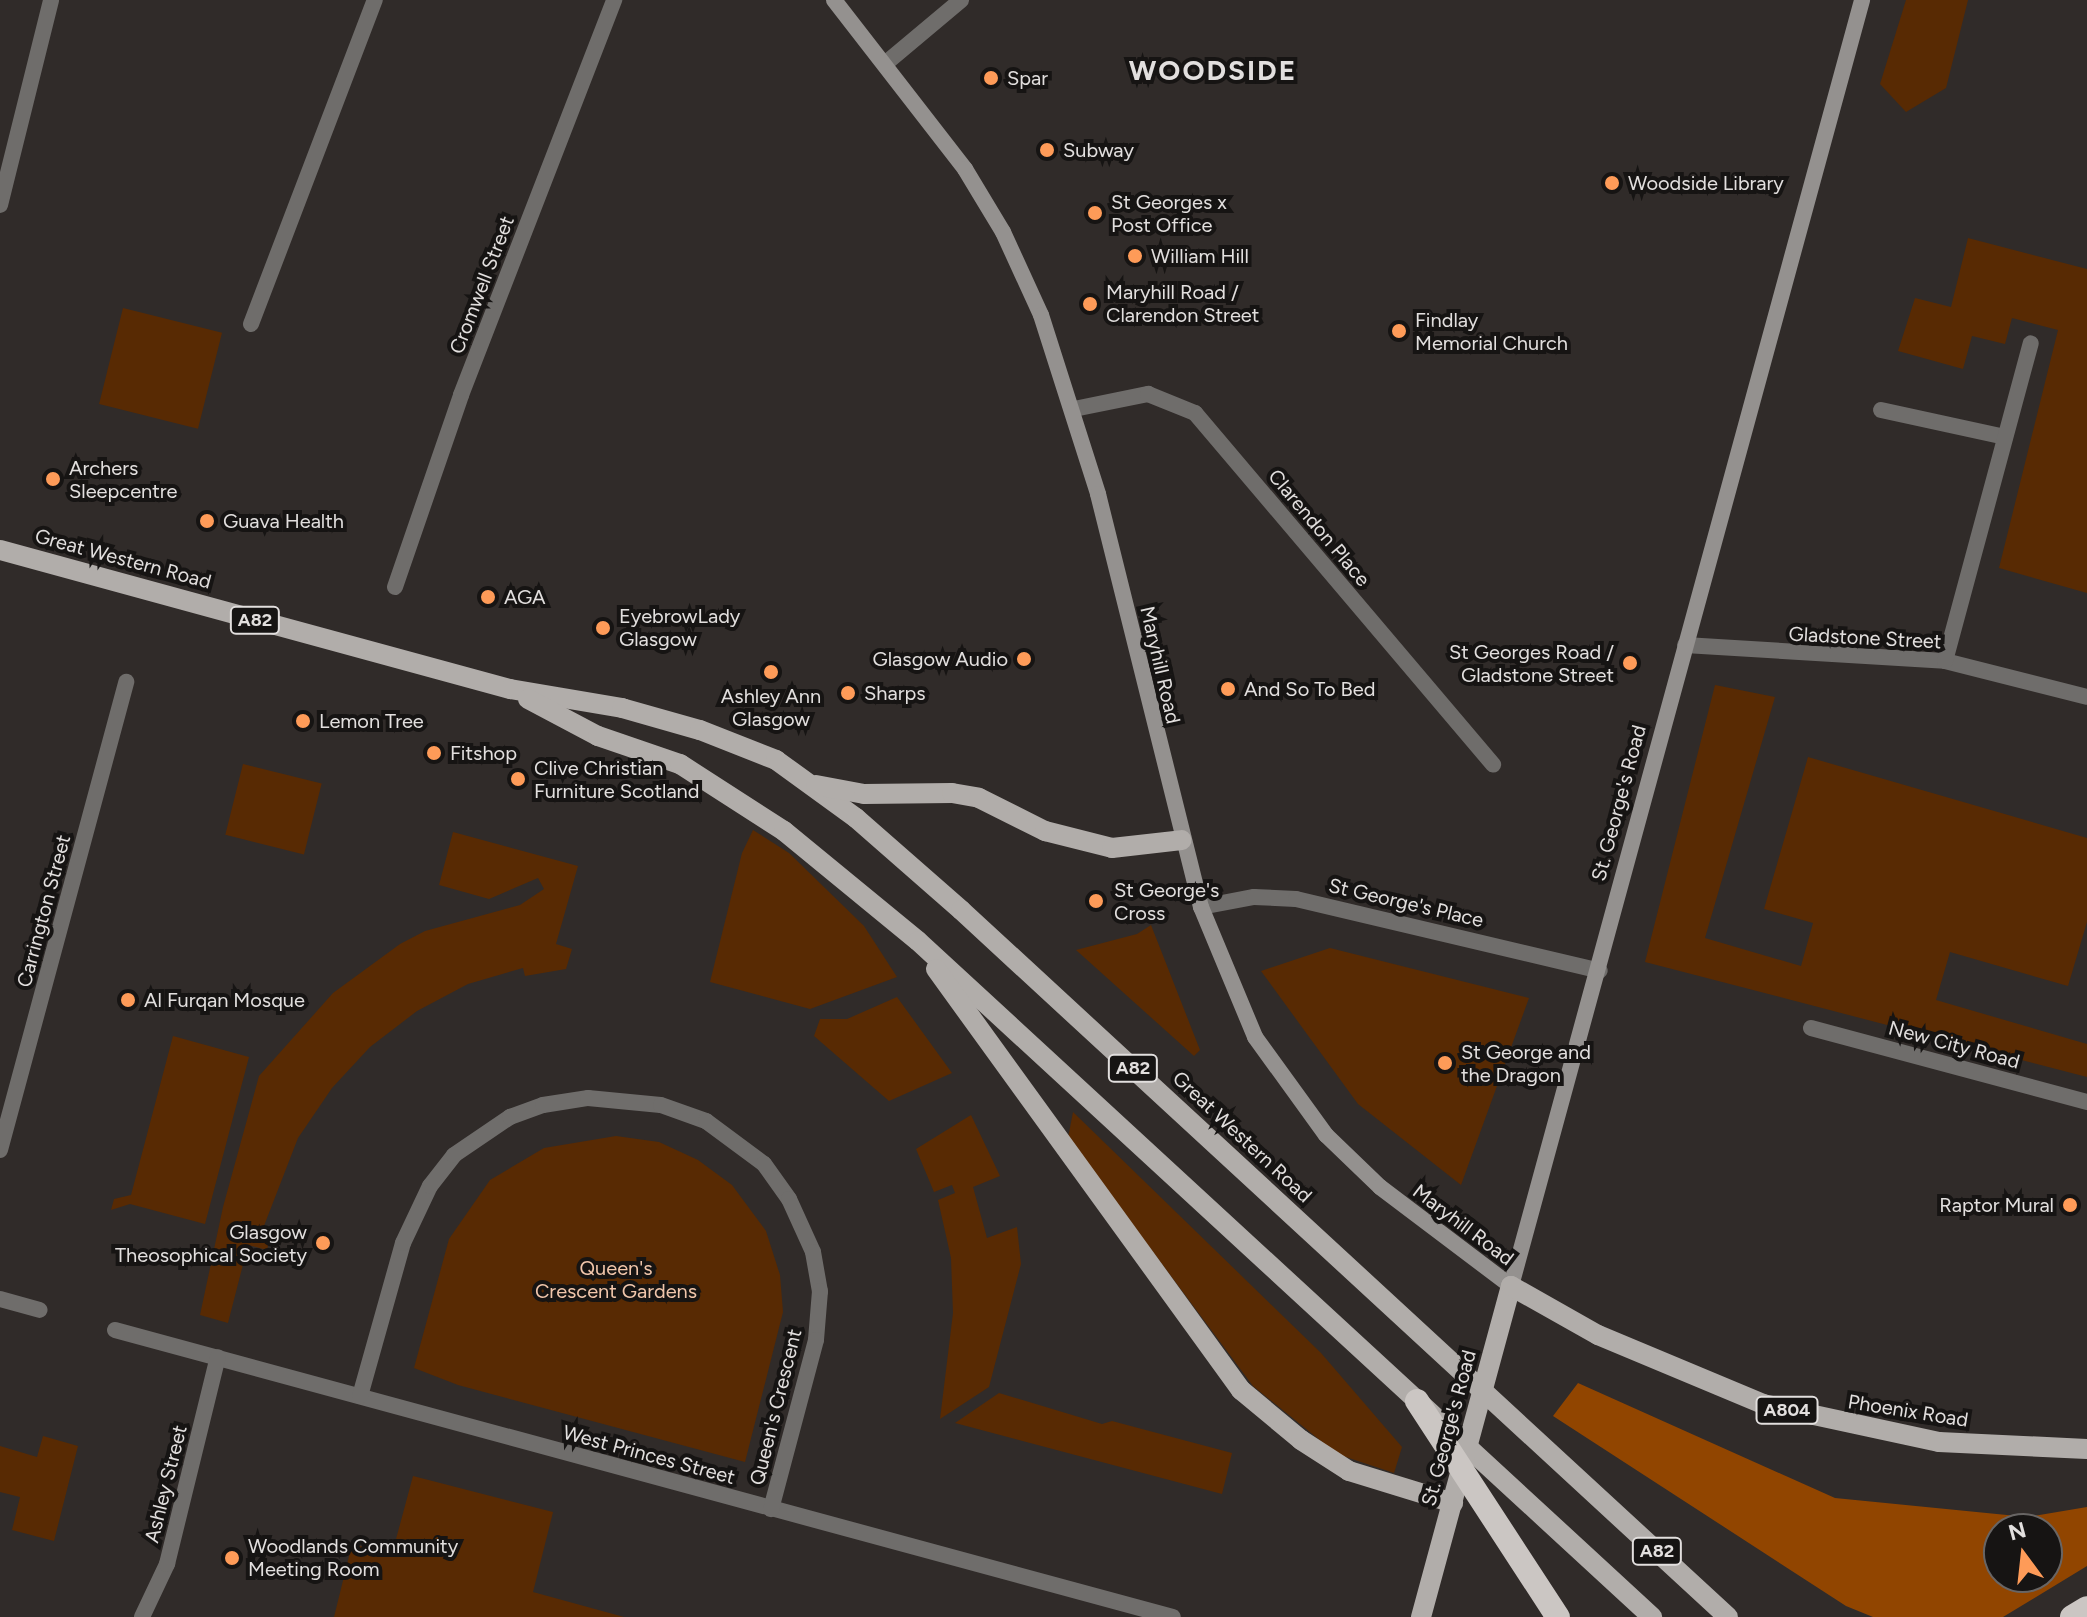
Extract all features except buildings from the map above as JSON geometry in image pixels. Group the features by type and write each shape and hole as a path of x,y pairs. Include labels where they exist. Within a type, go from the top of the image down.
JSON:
{"highway":[{"path":"1417,1401 1558,1617"},
{"path":"2072,1617 2087,1608"}],"main road":[{"name":"Great Western Road","path":"0,550 510,689 622,708 700,730 776,760 812,784 961,910 1728,1617"},
{"name":"Great Western Road","path":"510,689 598,736 709,780 784,831 918,941 1652,1617"},
{"path":"812,784 864,794 941,792 979,798 1045,831 1100,847 1143,849 1182,840"},
{"path":"918,941 977,1030 1241,1390 1301,1440 1349,1471 1453,1503"},
{"name":"Phoenix Road","path":"1511,1286 1598,1335 1763,1404 1939,1442 2087,1449"},
{"name":"St. George's Road","path":"1421,1617 1511,1286"}],"street":[{"path":"0,205 51,0"},
{"path":"251,324 375,0"},
{"name":"Cromwell Street","path":"395,587 461,395 614,0"},
{"name":"Maryhill Road","path":"834,0 956,156 997,222 1041,315 1074,409 1201,907 1237,1002 1296,1100 1380,1187 1511,1286"},
{"path":"886,63 961,0"},
{"name":"St. George's Road","path":"1511,1286 1600,971 1685,645 1862,0"},
{"path":"1945,661 2031,343"},
{"name":"Clarendon Place","path":"1074,409 1148,394 1195,413 1493,765"},
{"path":"1881,410 2005,437"},
{"name":"Gladstone Street","path":"1685,645 1945,661 2087,697"},
{"name":"Carrington Street","path":"0,1150 126,682"},
{"name":"St George's Place","path":"1201,907 1254,897 1296,899 1600,971"},
{"name":"New City Road","path":"1811,1028 2087,1102"},
{"name":"Queen's Crescent","path":"360,1396 403,1243 430,1186 454,1155 479,1134 543,1105 588,1098 661,1105 706,1121 764,1164 789,1199 813,1252 820,1291 816,1340 771,1509"},
{"path":"0,1299 40,1310"},
{"name":"West Princes Street","path":"115,1330 1173,1617"},
{"name":"Ashley Street","path":"142,1617 167,1564 218,1357"}],"green space":[{"path":"1906,0 1968,0 1946,88 1906,112 1880,84"},
{"path":"1968,238 2087,269 2087,593 1999,568 2058,330 2012,318 2005,344 1972,336 1963,369 1898,351 1915,298 1951,307"},
{"path":"123,308 222,333 198,429 99,404"},
{"path":"1715,685 1775,697 1705,938 1801,966 1813,923 1764,909 1808,757 2087,838 2087,922 2068,986 1950,952 1936,1000 2087,1044 2087,1077 1645,962"},
{"path":"243,764 322,784 304,854 225,835"},
{"path":"753,830 789,853 864,926 897,977 810,1009 710,982 742,853"},
{"path":"453,832 578,866 556,944 572,949 566,969 525,976 523,968 468,984 417,1011 370,1047 332,1088 298,1138 262,1231 269,1241 267,1250 248,1245 228,1323 200,1315 223,1207 259,1076 333,993 400,944 425,931 520,905 544,889 538,878 489,899 439,885"},
{"path":"1151,925 1200,1050 1194,1056 1076,950 1137,934"},
{"path":"1330,948 1529,998 1461,1185 1358,1104 1261,971"},
{"path":"897,997 952,1073 889,1101 814,1036 820,1019 847,1019"},
{"path":"173,1036 249,1057 205,1224 130,1204 111,1210 114,1199 131,1195"},
{"path":"1073,1112 1321,1353 1402,1447 1394,1473 1337,1454 1253,1386 1068,1138"},
{"path":"971,1115 1000,1176 973,1187 987,1238 1017,1227 1021,1264 989,1387 940,1419 953,1313 951,1258 938,1200 955,1193 952,1185 934,1192 916,1149"},
{"name":"Queen's Crescent Gardens","path":"616,1136 659,1142 698,1160 732,1185 766,1231 780,1275 783,1312 745,1462 458,1385 414,1368 449,1239 490,1180 544,1148"},
{"path":"999,1393 1102,1424 1112,1421 1232,1453 1222,1494 955,1423"},
{"path":"43,1436 78,1446 54,1541 12,1530 20,1497 0,1492 0,1446 37,1457"},
{"path":"413,1476 553,1512 533,1592 624,1617 334,1617 352,1544 392,1554"}],"shaded area":[{"path":"1578,1383 1835,1498 1987,1513 1983,1513 1983,1593 2043,1593 2003,1617 1873,1617 1846,1606 1553,1416"},
{"path":"2087,1507 2087,1566 2063,1581 2063,1513 2051,1513"}],"place":[{"name":"Spar","path":"991,78"},
{"name":"Subway","path":"1047,150"},
{"name":"Woodside Library","path":"1612,183"},
{"name":"St Georges x Post Office","path":"1095,213"},
{"name":"William Hill","path":"1135,256"},
{"name":"Maryhill Road / Clarendon Street","path":"1090,304"},
{"name":"Findlay Memorial Church","path":"1399,331"},
{"name":"Archers Sleepcentre","path":"53,479"},
{"name":"Guava Health","path":"207,521"},
{"name":"AGA","path":"488,597"},
{"name":"EyebrowLady Glasgow","path":"603,628"},
{"name":"Glasgow Audio","path":"1024,659"},
{"name":"St Georges Road / Gladstone Street","path":"1630,663"},
{"name":"Ashley Ann Glasgow","path":"771,672"},
{"name":"And So To Bed","path":"1228,689"},
{"name":"Sharps","path":"848,693"},
{"name":"Lemon Tree","path":"303,721"},
{"name":"Fitshop","path":"434,753"},
{"name":"Clive Christian Furniture Scotland","path":"518,779"},
{"name":"St George's Cross","path":"1096,901"},
{"name":"Al Furqan Mosque","path":"128,1000"},
{"name":"St George and the Dragon","path":"1445,1063"},
{"name":"Raptor Mural","path":"2070,1205"},
{"name":"Glasgow Theosophical Society","path":"323,1243"},
{"name":"Woodlands Community Meeting Room","path":"232,1558"}],"district":[{"name":"WOODSIDE","path":"1213,70"}]}
